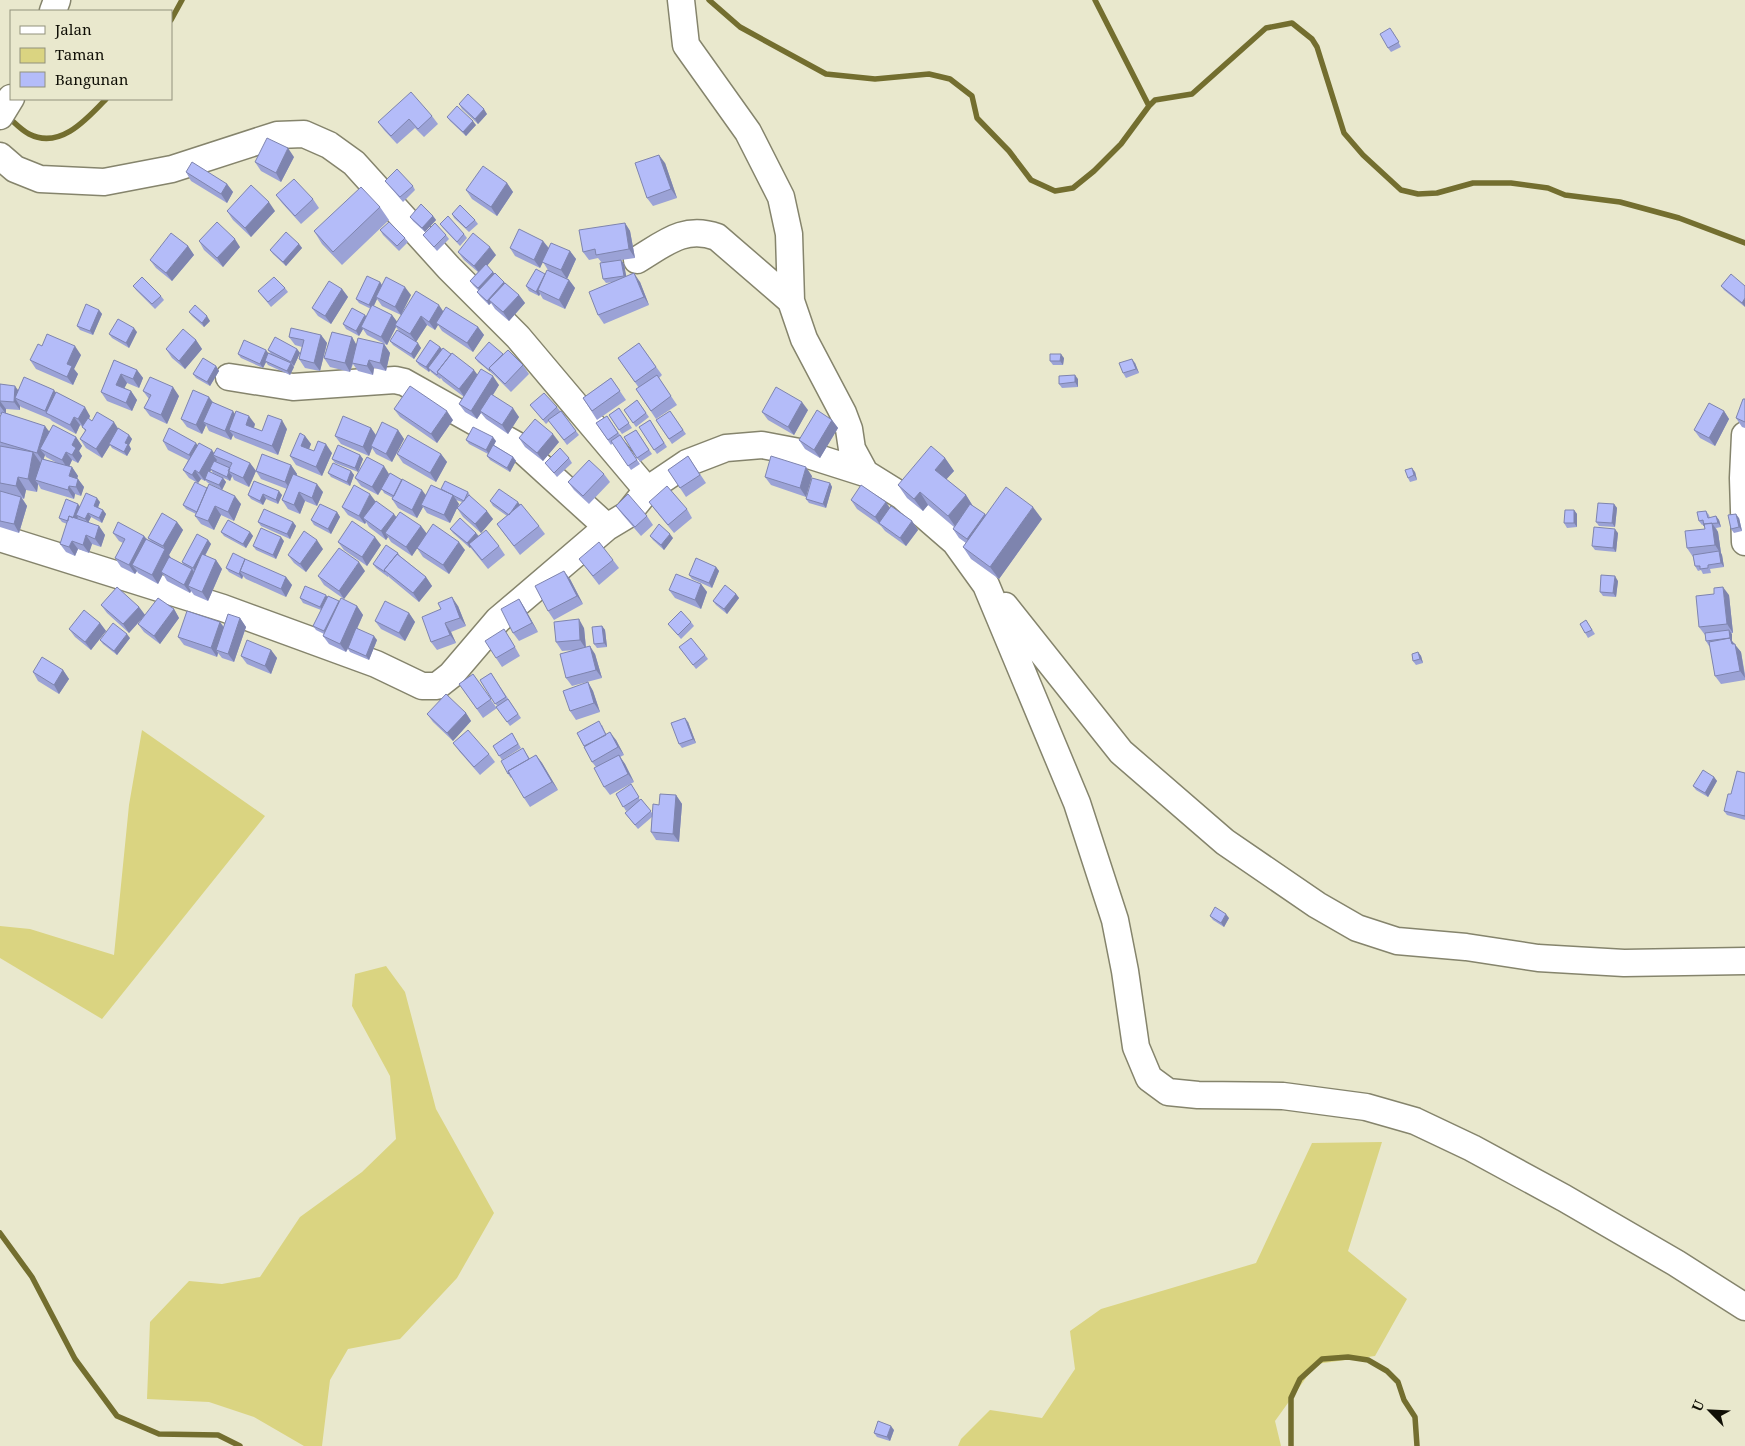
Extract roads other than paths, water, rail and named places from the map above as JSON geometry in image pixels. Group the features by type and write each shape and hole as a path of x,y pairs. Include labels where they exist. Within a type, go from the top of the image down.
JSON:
{"street":[{"path":"681,4 686,45 748,132 782,197 789,234 791,301 804,339 843,413 849,429 852,449 865,473"},
{"path":"0,116 10,100"},
{"path":"0,156 15,170 40,179 104,182 172,169 277,135 304,134 329,144 354,163 449,268 518,337 647,490"},
{"path":"637,260 683,234 704,232 717,237 791,301"},
{"path":"229,377 293,387 395,380 404,382 518,446 607,527"},
{"path":"1745,435 1743,478 1745,542"},
{"path":"0,538 223,608 376,664 422,686 437,686 451,675 498,620 607,527 627,514 647,490 686,463 726,448 762,445 799,452 865,473 902,496 930,518 955,542 986,585 995,593 1121,752 1225,842 1318,905 1357,928 1397,941 1538,958 1624,963 1745,962"},
{"path":"986,585 1077,803 1115,920 1125,971 1136,1047 1149,1078 1168,1092 1198,1095 1283,1096 1366,1107 1415,1120 1472,1148 1564,1198 1676,1263 1745,1307"}],"waterway":[{"path":"172,18 182,0"},
{"path":"709,0 740,27 826,74 875,79 929,74 950,79 972,96 977,118 1009,151 1031,180 1055,191 1073,188 1094,171 1121,144 1155,100 1192,94 1266,28 1292,23 1312,39 1317,47 1344,133 1363,155 1401,190 1418,194 1437,193 1473,183 1511,183 1548,188 1565,195 1620,202 1679,218 1745,243"},
{"path":"1095,0 1149,106"},
{"path":"7,116 29,134 40,138 51,138 72,130 105,100"},
{"path":"0,1233 32,1277 75,1359 117,1416 159,1434 218,1435 240,1446"},
{"path":"1291,1446 1291,1398 1300,1379 1322,1359 1348,1357 1368,1360 1387,1371 1398,1382 1404,1400 1415,1417 1417,1446"}]}
